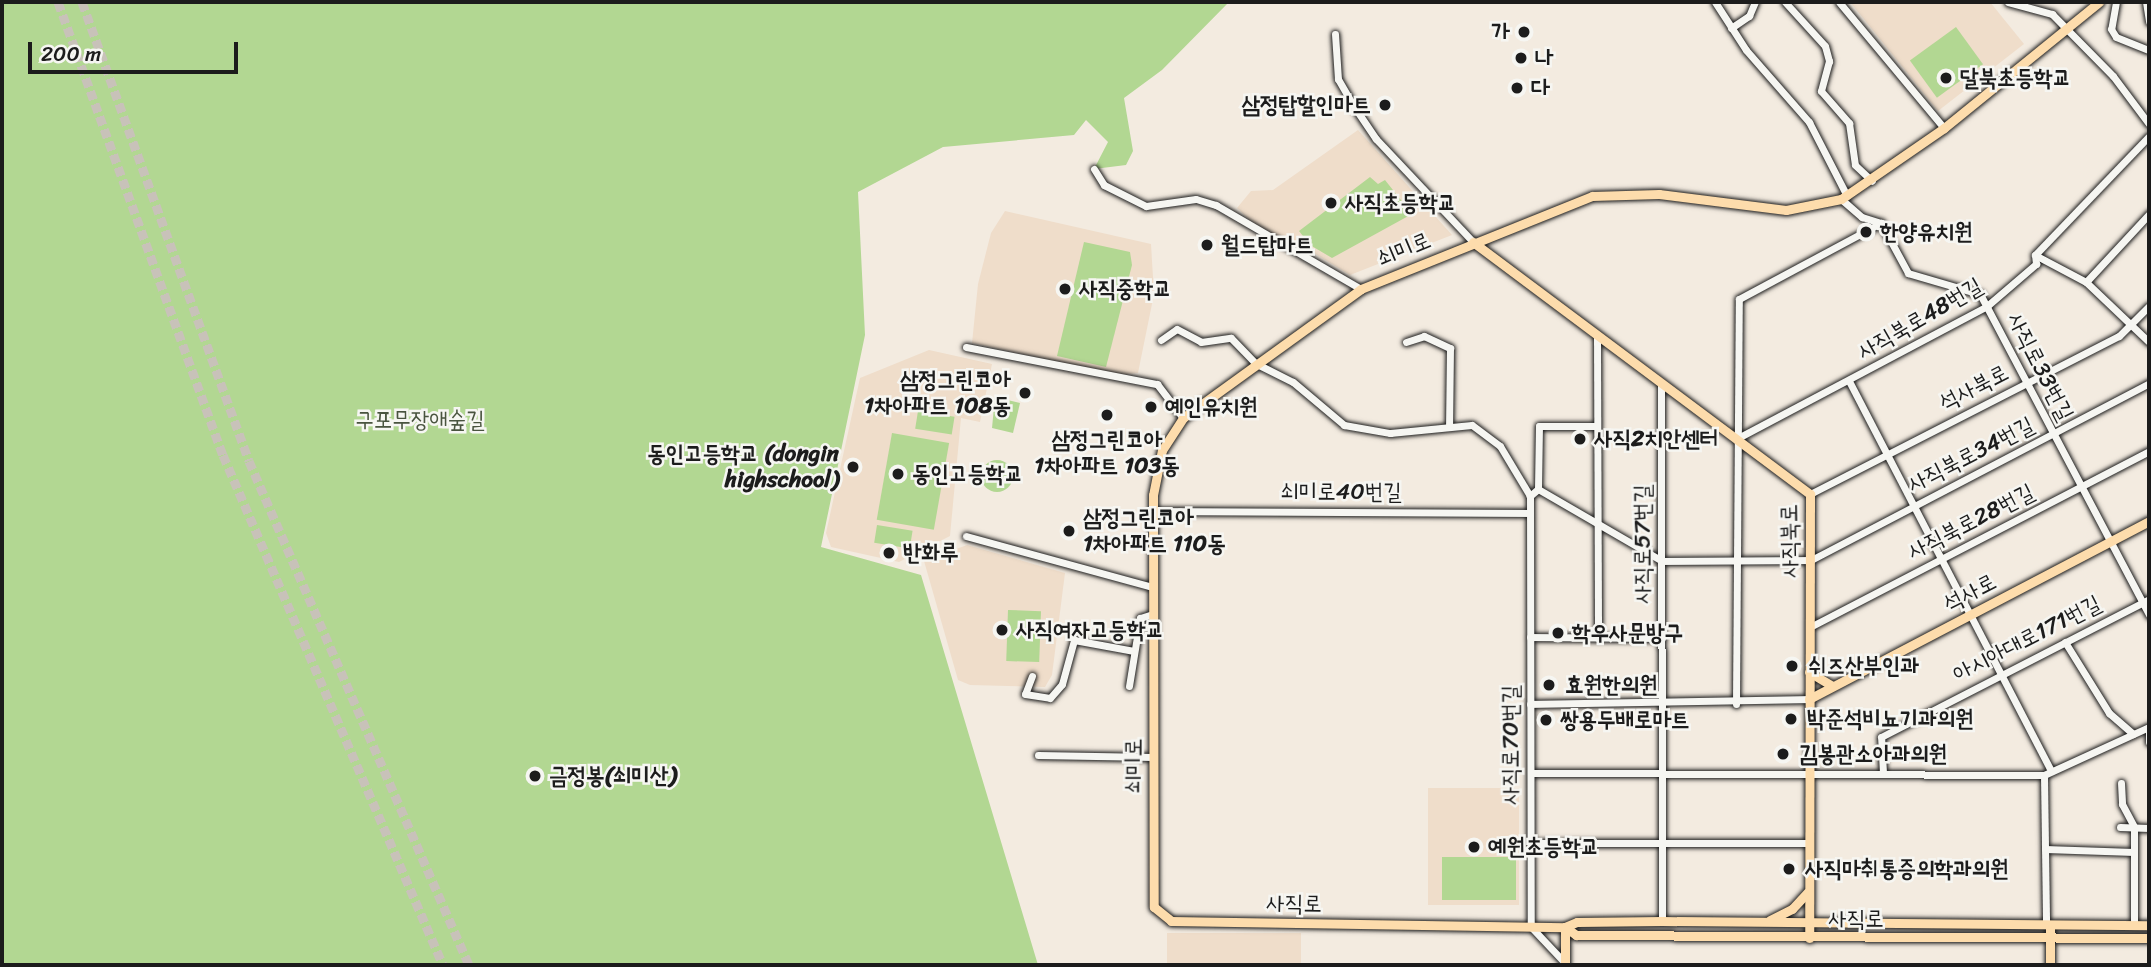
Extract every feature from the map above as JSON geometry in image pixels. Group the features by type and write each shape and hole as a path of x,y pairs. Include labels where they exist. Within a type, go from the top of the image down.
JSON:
{"main road":[{"name":"쇠미로","path":"1154,907 1153,511 1162,450 1183,418 1255,363 1361,289 1592,196 1621,192 1786,210 1844,198 1872,181 1944,128 2099,2"},
{"name":"사직북로","path":"1473,242 1810,494 1809,938"},
{"name":"석사로","path":"1809,699 2149,521"},
{"path":"1809,672 1832,686"},
{"path":"1759,923 1792,909 1809,890"},
{"name":"사직로","path":"1154,907 1171,921 1531,927 1565,927 1577,922 1662,921 2149,925"},
{"path":"2048,925 2050,965"},
{"path":"1565,927 1565,964"},
{"name":"사직로","path":"1565,927 1576,935 2149,938"}],"street":[{"path":"1715,2 1731,28 1809,122 1844,198 1863,217 1881,223"},
{"path":"1731,28 1749,16 1755,2"},
{"path":"1785,2 1825,46 1829,61 1821,91 1849,123 1855,165 1872,181"},
{"path":"1839,2 1944,128"},
{"path":"2008,2 2023,10 2047,11 2113,76 2149,124"},
{"path":"2116,2 2111,29 2116,37 2149,50"},
{"path":"2146,2 2149,22"},
{"path":"1335,34 1338,79 1353,105 1376,139 1473,242"},
{"name":"사직북로48번길","path":"1736,439 1987,306 2036,264 2035,255 2149,136"},
{"path":"1094,169 1104,186 1146,206 1196,200 1216,205 1361,289"},
{"path":"2086,282 2149,214"},
{"path":"1737,704 1736,439 1739,299 1881,223"},
{"name":"사직로33번길","path":"1881,223 1908,273 1980,294 2108,543 2145,601 2149,615"},
{"path":"2035,255 2086,282 2149,342"},
{"name":"석사북로","path":"1810,494 2132,325 2149,306"},
{"path":"1161,340 1177,329 1201,342 1231,338 1255,363 1293,382 1344,425 1391,433 1472,425 1488,433 1530,496 1538,489 1539,426 1597,426"},
{"path":"1597,335 1598,638"},
{"path":"1405,342 1424,336 1450,348 1449,427"},
{"path":"966,347 1157,384 1183,418"},
{"path":"1849,381 2000,674 2047,772 2045,849 2048,925"},
{"name":"사직로57번길","path":"1661,383 1662,921"},
{"name":"사직북로34번길","path":"1811,560 2149,383"},
{"name":"사직북로28번길","path":"1810,627 2149,451"},
{"path":"1538,489 1662,561 1811,560"},
{"name":"사직로70번길","path":"1530,496 1531,927"},
{"name":"쇠미로40번길","path":"1153,511 1530,513"},
{"path":"966,536 1153,587"},
{"name":"아시아대로171번길","path":"1883,773 1881,737 2145,601"},
{"path":"1129,686 1140,618 1153,614"},
{"path":"1530,637 1662,638"},
{"path":"1032,676 1025,694 1042,699 1058,692 1074,640 1133,651"},
{"path":"2065,642 2109,713 2133,734"},
{"path":"1531,704 1737,704 1809,699"},
{"path":"1531,773 2047,772 2149,727 2149,741"},
{"path":"1038,755 1153,757"},
{"path":"2121,783 2122,804 2134,827 2134,925"},
{"path":"2120,827 2149,828"},
{"path":"1531,843 1809,843"},
{"path":"2045,849 2134,852"},
{"path":"1531,927 1565,964"}],"shaded area":[{"name":"달북초등학교","path":"1850,2 1990,2 2024,44 1938,111"},
{"name":"사직초등학교","path":"1358,130 1452,235 1350,275 1309,250 1263,233 1237,208 1251,191 1273,190"},
{"name":"사직중학교","path":"1005,211 1151,244 1154,294 1138,373 1117,375 972,343 978,284 991,233"},
{"name":"동인고등학교","path":"929,350 992,364 980,422 961,418 950,536 899,562 831,547 826,533 860,378"},
{"name":"사직여자고등학교","path":"967,545 1065,573 1052,675 1045,687 970,685 958,680 924,561"},
{"name":"예원초등학교","path":"1428,788 1519,788 1519,905 1428,905"},
{"path":"1167,933 1301,933 1301,965 1167,965"}],"green space":[{"name":"구포무장애숲길","path":"2,2 1229,2 1162,70 1124,98 1133,151 1126,165 1094,169 1108,142 1086,120 1074,135 943,147 858,192 865,335 821,547 921,575 1038,965 2,965"},
{"path":"1956,27 1983,64 1937,98 1910,61"},
{"path":"1370,177 1378,184 1385,180 1412,214 1332,258 1310,245 1299,231"},
{"path":"1084,242 1130,252 1132,265 1106,367 1057,356"},
{"path":"995,397 1020,403 1013,433 992,428"},
{"path":"918,411 955,417 952,435 915,429"},
{"path":"892,433 949,443 934,530 877,520"},
{"path":"997,460 1008,465 1013,476 1008,487 997,492 986,487 981,476 986,465"},
{"path":"877,525 913,531 910,548 874,543"},
{"path":"1008,610 1041,611 1039,662 1006,661"},
{"path":"1442,857 1516,857 1516,900 1442,900"}],"tunnel":[{"path":"58,2 223,455 443,965"},
{"path":"82,2 249,461 469,965"}],"place":[{"name":"가","path":"1524,32"},
{"name":"나","path":"1521,58"},
{"name":"달북초등학교","path":"1946,78"},
{"name":"다","path":"1517,88"},
{"name":"삼정탑할인마트","path":"1385,105"},
{"name":"사직초등학교","path":"1331,203"},
{"name":"한양유치원","path":"1866,232"},
{"name":"월드탑마트","path":"1207,245"},
{"name":"사직중학교","path":"1065,289"},
{"name":"삼정그린코아 1차아파트 108동","path":"1025,393"},
{"name":"예인유치원","path":"1151,407"},
{"name":"삼정그린코아 1차아파트 103동","path":"1107,415"},
{"name":"사직2치안센터","path":"1580,439"},
{"name":"동인고등학교 (dongin highschool)","path":"853,467"},
{"name":"동인고등학교","path":"898,474"},
{"name":"삼정그린코아 1차아파트 110동","path":"1069,531"},
{"name":"반화루","path":"889,553"},
{"name":"사직여자고등학교","path":"1002,630"},
{"name":"학우사문방구","path":"1558,633"},
{"name":"쉬즈산부인과","path":"1792,666"},
{"name":"효원한의원","path":"1549,685"},
{"name":"박준석비뇨기과의원","path":"1791,719"},
{"name":"쌍용두배로마트","path":"1546,720"},
{"name":"김봉관소아과의원","path":"1783,754"},
{"name":"금정봉(쇠미산)","path":"535,776"},
{"name":"예원초등학교","path":"1474,847"},
{"name":"사직마취통증의학과의원","path":"1789,869"}]}
